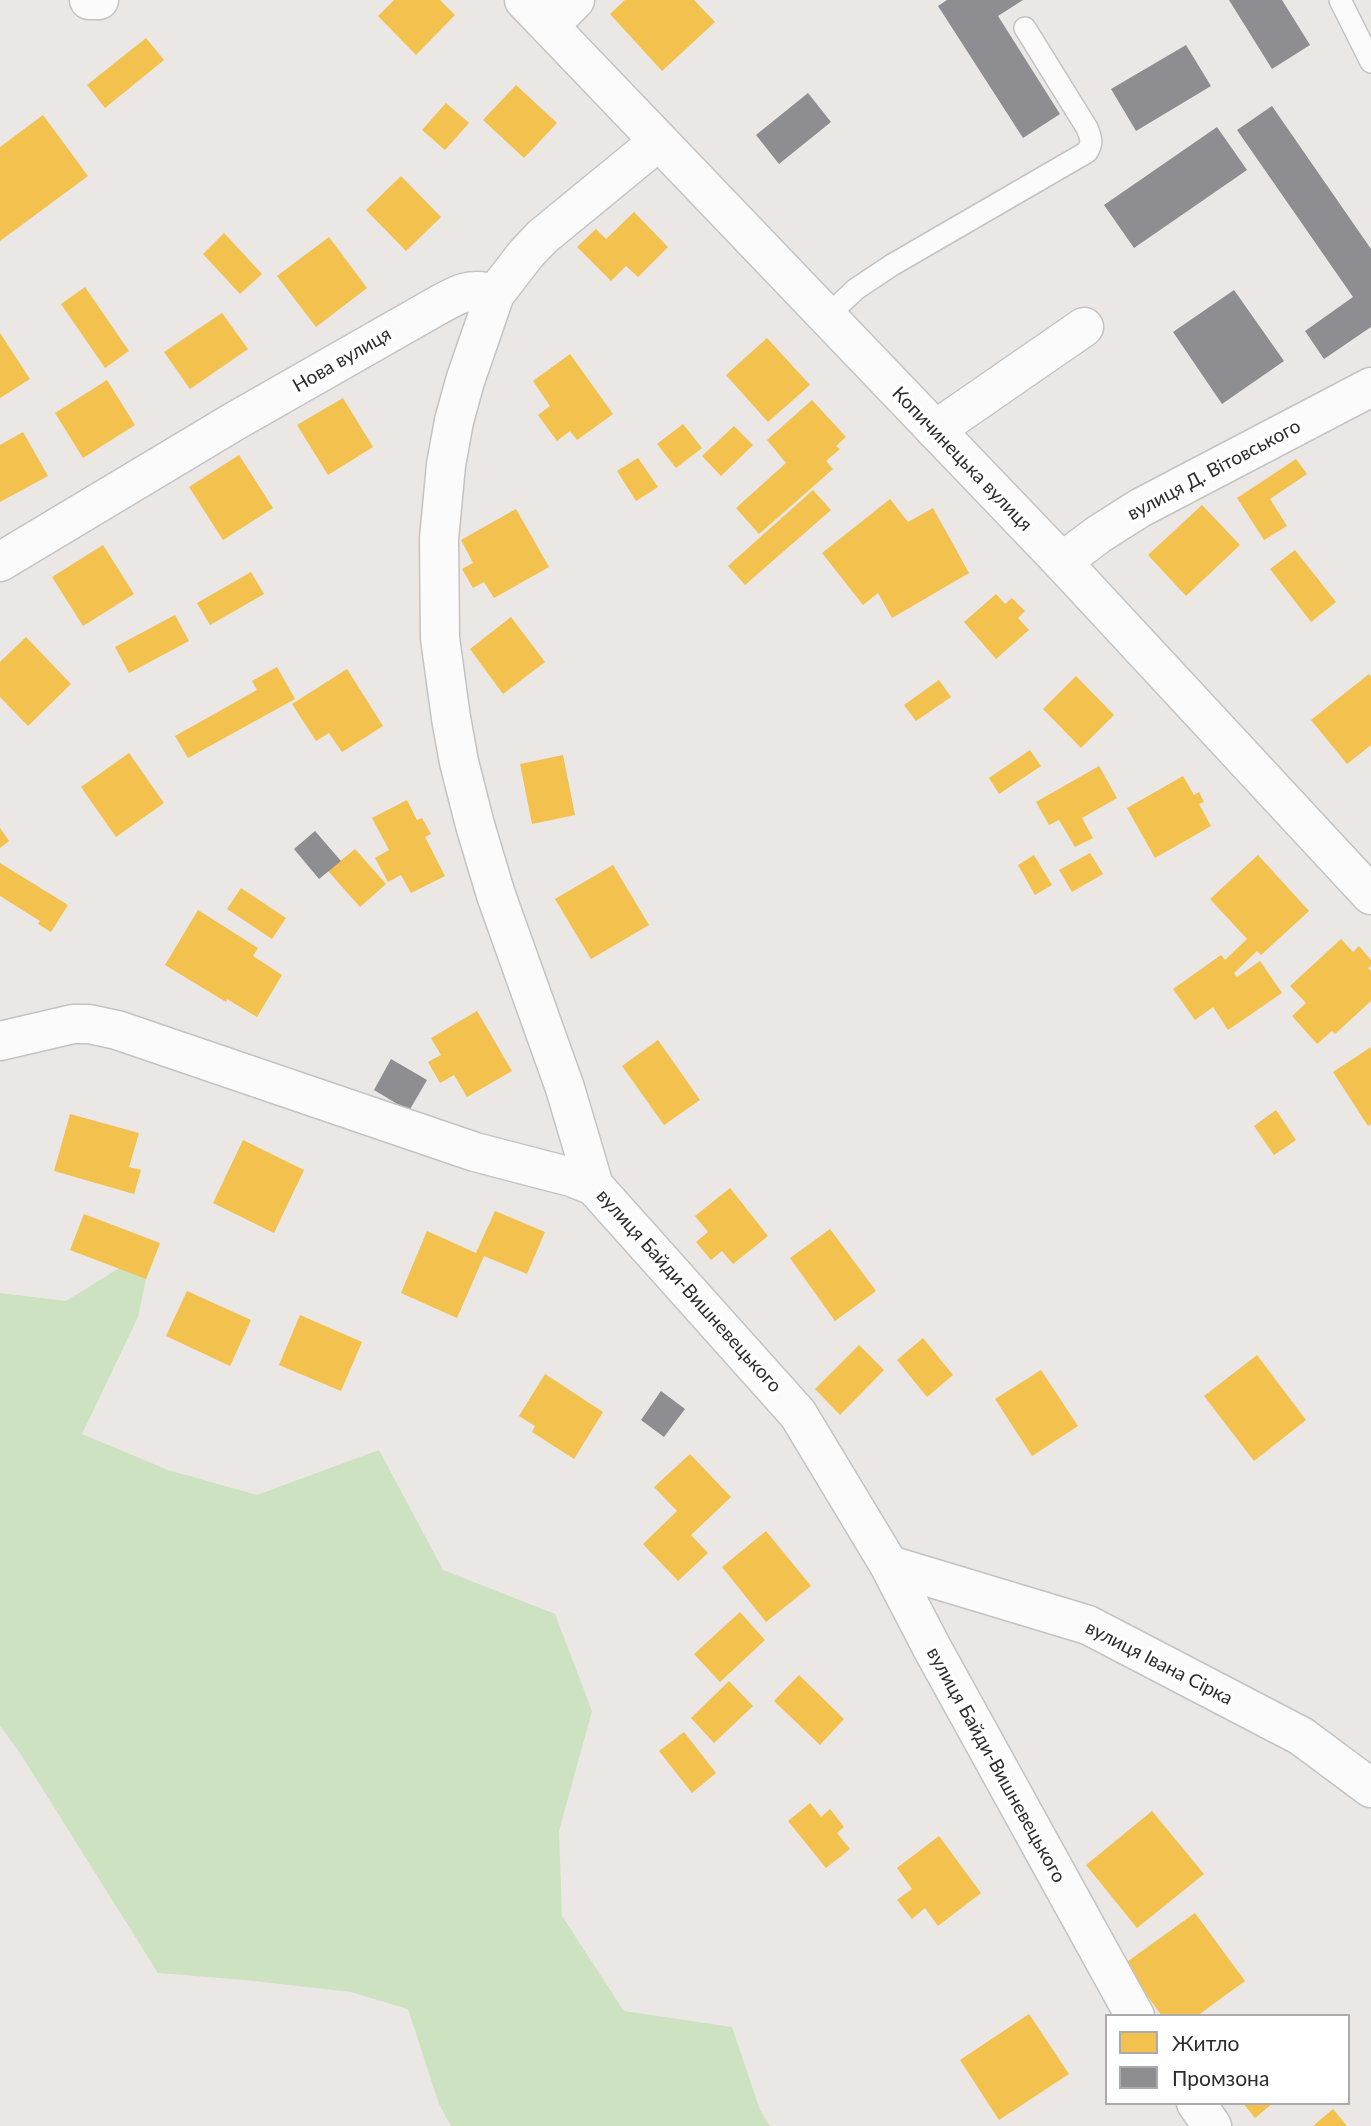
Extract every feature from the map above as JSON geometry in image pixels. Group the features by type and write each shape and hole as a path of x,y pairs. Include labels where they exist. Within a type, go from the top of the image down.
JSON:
{"street":[{"path":"89,0 99,0"},
{"name":"Копичинецька вулиця","path":"549,9 659,141 1062,562 1371,895"},
{"path":"495,294 542,237 659,141"},
{"name":"Нова вулиця","path":"0,562 235,421 435,307 467,291 483,290 495,294"},
{"name":"вулиця Байди-Вишневецького","path":"495,294 465,381 446,465 439,539 441,650 459,762 475,825 500,906 565,1088 594,1186 798,1414 888,1565 1134,2014"},
{"path":"935,430 1084,327"},
{"name":"вулиця Д. Вітовського","path":"1062,562 1131,513 1371,387"},
{"path":"0,1041 73,1024 89,1024 117,1030 475,1152 594,1186"},
{"name":"вулиця Івана Сірка","path":"888,1565 1088,1625 1301,1736 1371,1788"},
{"path":"1197,2105 1212,2126"}],"lane":[{"path":"1340,0 1371,62"},
{"path":"825,317 856,289 892,265 1087,152 1091,146 1087,128 1025,28"}],"green space":[{"path":"160,1243 146,1279 138,1317 82,1434 168,1470 257,1495 379,1450 443,1570 555,1614 592,1711 559,1831 562,1916 624,2011 732,2027 760,2110 770,2126 451,2126 439,2104 408,2009 351,1992 158,1973 20,1753 0,1726 0,1293 66,1301"}],"building: Житло":[{"path":"394,0 440,0 455,15 416,55 378,16"},
{"path":"625,0 694,0 715,22 662,71 610,14"},
{"path":"146,38 164,60 105,108 87,85"},
{"path":"516,85 557,123 524,158 483,120"},
{"path":"446,103 469,123 445,150 422,130"},
{"path":"43,115 88,176 0,241 0,147"},
{"path":"401,176 441,217 406,251 366,210"},
{"path":"634,212 668,247 638,277 626,266 611,281 577,247 596,229 606,239"},
{"path":"224,233 262,274 240,294 203,254"},
{"path":"329,237 367,288 316,327 277,276"},
{"path":"85,287 129,351 105,368 61,304"},
{"path":"222,313 248,349 190,389 164,352"},
{"path":"0,333 30,379 0,398"},
{"path":"767,338 810,385 768,422 726,375"},
{"path":"570,354 613,414 577,440 570,431 557,441 538,415 550,406 533,381"},
{"path":"107,380 135,425 83,458 55,413"},
{"path":"343,398 373,447 328,475 297,425"},
{"path":"812,400 846,437 836,446 840,449 826,461 833,469 759,534 736,508 786,463 767,440"},
{"path":"683,424 702,448 676,468 657,444"},
{"path":"734,426 753,445 721,476 702,456"},
{"path":"23,432 48,476 0,502 0,445"},
{"path":"239,455 273,508 223,540 189,487"},
{"path":"638,458 658,487 636,501 617,471"},
{"path":"1296,459 1307,474 1270,499 1287,526 1264,540 1237,498"},
{"path":"813,490 831,510 745,585 728,566"},
{"path":"890,499 908,522 933,508 969,573 892,618 878,593 863,605 822,553"},
{"path":"1202,505 1240,545 1186,596 1148,555"},
{"path":"516,509 549,567 494,598 484,582 473,588 462,569 473,563 461,540"},
{"path":"103,545 134,594 83,626 52,577"},
{"path":"1295,550 1336,602 1311,622 1270,569"},
{"path":"251,572 264,594 210,625 197,603"},
{"path":"996,594 1005,604 1012,598 1025,611 1018,618 1029,630 996,659 964,622"},
{"path":"175,615 189,641 129,673 115,647"},
{"path":"511,617 545,662 503,694 470,649"},
{"path":"26,637 71,684 28,726 0,697 0,662"},
{"path":"277,667 295,699 188,758 175,736 257,690 252,681"},
{"path":"347,669 383,726 342,752 329,733 316,741 292,704"},
{"path":"1369,674 1371,745 1347,764 1311,720"},
{"path":"1076,676 1114,715 1081,748 1043,709"},
{"path":"939,680 951,697 916,721 904,705"},
{"path":"1030,750 1041,766 999,794 989,778"},
{"path":"129,753 164,803 116,837 81,787"},
{"path":"563,755 575,815 532,824 520,764"},
{"path":"1099,766 1117,798 1082,818 1093,838 1075,847 1059,820 1049,825 1036,802"},
{"path":"1183,776 1194,795 1199,792 1204,802 1199,804 1211,826 1155,858 1127,808"},
{"path":"407,800 417,820 422,818 431,834 425,837 445,876 411,893 401,875 388,882 375,858 389,850 372,818"},
{"path":"0,828 9,841 0,848"},
{"path":"355,849 386,884 360,907 328,871"},
{"path":"1090,853 1103,874 1072,892 1059,870"},
{"path":"1034,855 1052,885 1035,895 1018,865"},
{"path":"1258,855 1309,911 1261,955 1257,951 1234,973 1237,977 1260,961 1282,993 1228,1030 1213,1007 1195,1020 1173,989 1221,955 1225,960 1247,939 1210,899"},
{"path":"0,863 68,905 51,932 38,924 40,921 0,896"},
{"path":"613,865 649,925 591,959 555,899"},
{"path":"241,888 286,918 272,939 227,909"},
{"path":"198,910 258,948 253,956 282,975 257,1017 227,999 226,1002 165,965"},
{"path":"1341,939 1353,952 1359,946 1371,960 1371,966 1368,968 1371,971 1371,1001 1335,1034 1332,1031 1317,1044 1292,1016 1306,1003 1290,986"},
{"path":"477,1011 512,1071 467,1097 454,1075 440,1083 428,1062 441,1055 431,1038"},
{"path":"658,1040 700,1100 664,1125 622,1066"},
{"path":"1371,1047 1371,1124 1368,1126 1333,1072"},
{"path":"1276,1110 1296,1140 1274,1155 1254,1126"},
{"path":"70,1114 139,1133 129,1167 141,1170 134,1194 54,1171"},
{"path":"243,1140 304,1170 274,1233 213,1203"},
{"path":"730,1188 768,1236 733,1264 722,1251 711,1260 696,1242 708,1232 695,1216"},
{"path":"495,1211 545,1232 527,1274 484,1256 457,1318 401,1293 427,1231 476,1253"},
{"path":"84,1214 160,1243 146,1279 70,1250"},
{"path":"830,1229 876,1291 835,1321 790,1258"},
{"path":"187,1291 251,1320 230,1366 166,1336"},
{"path":"300,1315 362,1342 341,1391 279,1365"},
{"path":"923,1338 953,1375 927,1397 897,1360"},
{"path":"859,1345 884,1370 840,1415 815,1389"},
{"path":"1257,1355 1306,1420 1254,1461 1204,1396"},
{"path":"1041,1370 1078,1426 1032,1456 995,1399"},
{"path":"545,1374 603,1412 574,1459 532,1432 535,1426 519,1416"},
{"path":"690,1454 731,1497 691,1535 708,1553 678,1581 643,1544 677,1511 654,1487"},
{"path":"766,1531 811,1586 766,1622 722,1567"},
{"path":"740,1612 765,1640 720,1682 694,1654"},
{"path":"799,1675 844,1719 820,1745 774,1701"},
{"path":"729,1681 753,1706 714,1743 691,1718"},
{"path":"684,1732 716,1773 692,1793 659,1751"},
{"path":"810,1803 821,1817 830,1809 844,1827 837,1833 850,1849 826,1868 788,1821"},
{"path":"1152,1811 1204,1874 1137,1928 1086,1865"},
{"path":"939,1836 981,1893 938,1926 925,1908 912,1919 897,1900 912,1889 897,1868"},
{"path":"1195,1913 1245,1981 1200,2014 1161,2014 1124,1964"},
{"path":"1029,2014 1069,2074 999,2120 960,2060"},
{"path":"1245,2105 1271,2105 1255,2118"},
{"path":"1333,2109 1347,2126 1313,2126"}],"building: Промзона":[{"path":"947,0 1023,0 998,16 1060,114 1023,138 938,6"},
{"path":"1229,0 1282,0 1310,45 1272,69"},
{"path":"1186,45 1211,86 1136,131 1111,89"},
{"path":"808,93 831,122 779,164 756,135"},
{"path":"1272,106 1371,249 1371,327 1324,359 1305,331 1353,297 1237,130"},
{"path":"1217,127 1247,170 1134,248 1104,205"},
{"path":"1234,290 1284,361 1222,404 1173,332"},
{"path":"315,831 341,861 319,879 294,849"},
{"path":"391,1059 427,1080 409,1111 374,1090"},
{"path":"661,1391 685,1409 664,1437 641,1420"}]}
